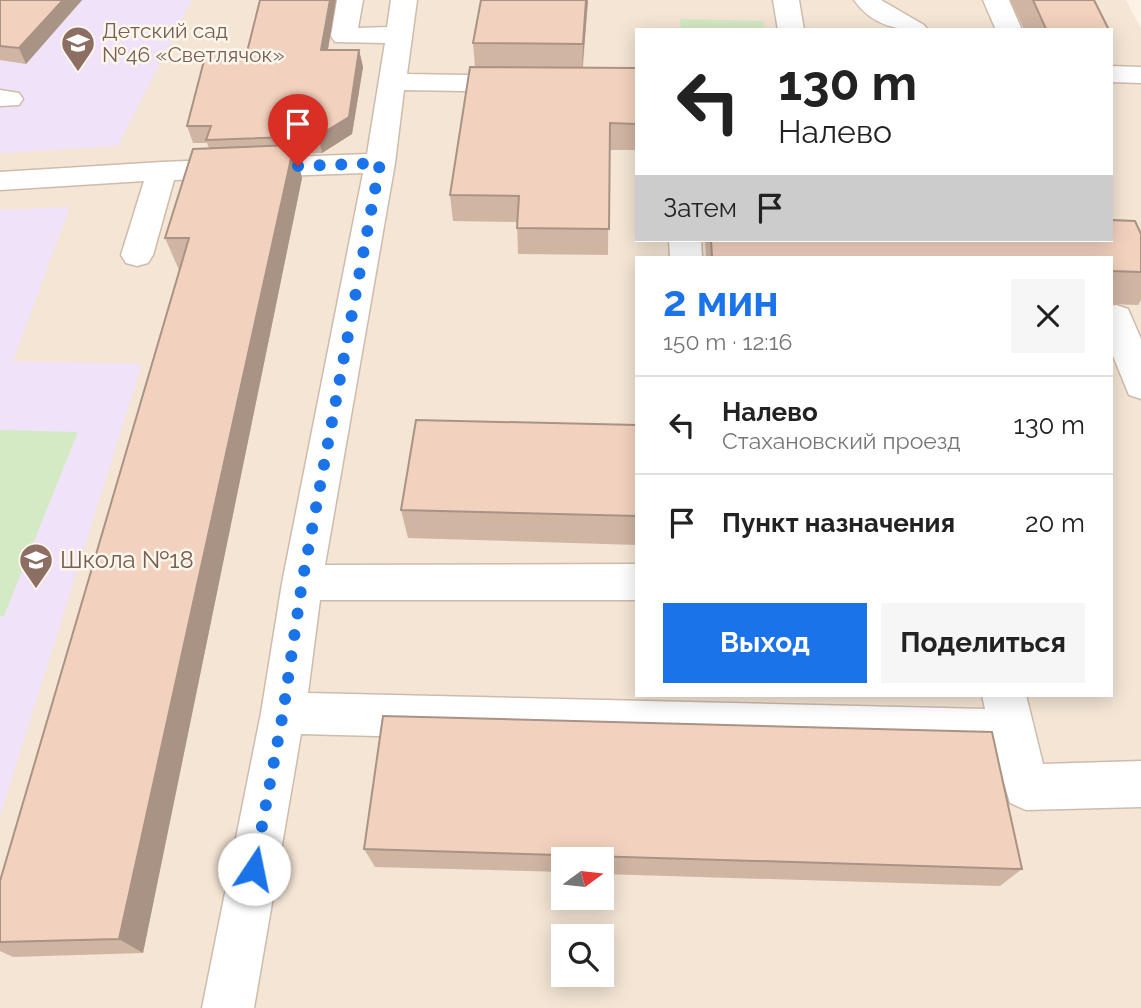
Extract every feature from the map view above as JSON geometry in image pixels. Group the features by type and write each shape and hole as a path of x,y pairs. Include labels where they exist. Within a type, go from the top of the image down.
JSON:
{"street":[{"path":"228,1008 283,713 302,583 380,163 402,18 344,36 350,0"},
{"path":"786,0 791,28"},
{"path":"867,0 874,8 911,28"},
{"path":"996,0 1008,28"},
{"path":"1113,74 1141,75"},
{"path":"393,82 546,84"},
{"path":"0,181 162,171 380,163"},
{"path":"137,255 162,171"},
{"path":"1123,317 1141,386"},
{"path":"302,583 635,582"},
{"path":"283,713 1008,713 1026,787 1141,784"}],"shaded area":[{"path":"0,0 1126,0 1141,29 1141,1008 0,1008"},
{"name":"Детский сад №46 «Светлячок»","path":"0,0 192,0 118,146 0,153"},
{"name":"Школа №18","path":"70,207 13,361 142,364 0,816 0,210"}],"green space":[{"path":"680,19 764,21 765,28 681,28"},
{"path":"0,430 78,432 4,616 0,616"}],"building":[{"path":"0,0 63,0 19,48 0,46"},
{"path":"260,0 330,0 321,50 359,50 349,117 318,136 206,140 211,126 187,126 206,53 247,52"},
{"path":"481,0 586,0 583,44 473,43"},
{"path":"1033,0 1094,0 1108,28 1046,28"},
{"path":"470,67 635,68 635,124 610,123 609,229 517,228 519,196 450,195"},
{"path":"294,145 119,939 0,942 0,881 189,238 165,238 193,149"},
{"path":"1113,220 1135,221 1141,234 1141,272 1113,271 1113,256 712,256 711,242 1113,242"},
{"path":"416,420 635,425 635,516 401,510"},
{"path":"383,716 992,732 1022,869 614,857 614,847 551,847 551,855 364,849"}],"place":[{"name":"Детский сад №46 «Светлячок»","path":"78,73"},
{"name":"Школа №18","path":"36,590"}],"route":[{"path":"254,869 283,713 302,583 380,163 298,166"}]}
